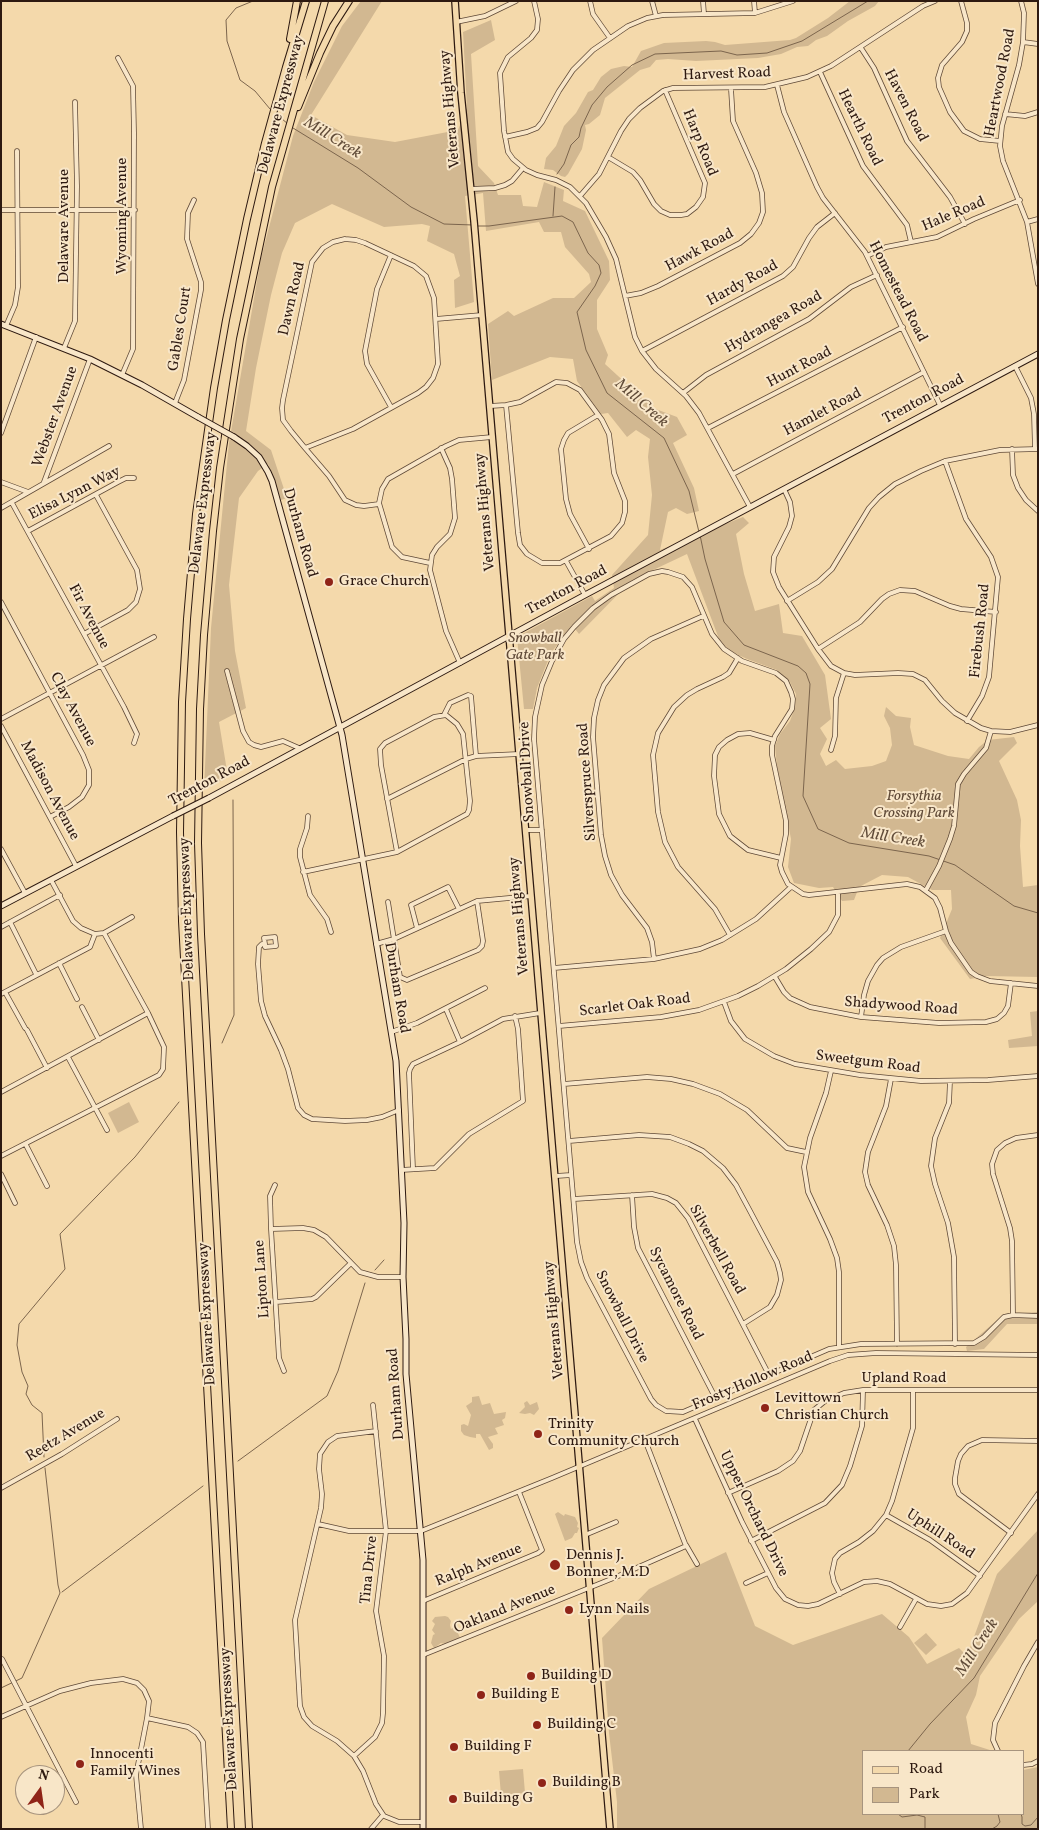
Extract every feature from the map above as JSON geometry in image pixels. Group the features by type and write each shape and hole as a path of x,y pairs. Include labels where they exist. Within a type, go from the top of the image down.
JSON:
{"highway":[{"path":"286,67 297,1"},
{"name":"Delaware Expressway","path":"231,1829 183,940 180,763 187,620 203,458 214,388 234,277 272,117 306,1"},
{"name":"Delaware Expressway","path":"248,1829 201,934 198,843 199,747 206,605 220,468 232,388 250,285 272,187 325,1"},
{"path":"292,118 333,26 350,1"}],"main road":[{"name":"Veterans Highway","path":"455,1 461,93 475,230 520,754 540,1013 556,1176 610,1829"},
{"name":"Durham Road","path":"4,325 90,359 175,403 247,446 259,458 272,481 346,754 396,1061 404,1223 403,1277 406,1374 421,1531 423,1600 423,1829"},
{"name":"Trenton Road","path":"1,906 209,798 750,506 1038,354"}],"street":[{"path":"456,22 485,16 516,1"},
{"path":"534,1 538,19 537,30 531,38 508,57 500,72 505,137 510,154 523,168 531,173 561,182 580,196 611,247 618,266 635,337 642,351 656,369 695,406 750,506"},
{"path":"590,1 593,14 610,38"},
{"path":"652,1 656,16"},
{"path":"703,1 704,14"},
{"path":"754,1 755,13"},
{"path":"505,137 527,132 539,126 568,76 586,56 628,26 656,16 675,14 755,13 793,1"},
{"name":"Harvest Road","path":"580,196 599,174 629,119 640,108 665,90 673,88 777,86 807,77 820,72 861,48 923,6 936,1"},
{"path":"961,1 967,23 966,31 962,42 942,65 938,78 939,87 950,112 964,131 980,139 1000,141"},
{"name":"Heartwood Road","path":"1021,1 1024,12 1023,42 1000,141 1003,161 1020,200 1027,222 1038,284"},
{"path":"1023,42 1038,44"},
{"name":"Haven Road","path":"861,48 874,68 907,140 947,193 964,224"},
{"name":"Wyoming Avenue","path":"118,58 133,86 134,349 122,375"},
{"name":"Hearth Road","path":"820,72 863,166 907,225 911,242"},
{"name":"Homestead Road","path":"777,86 784,112 817,187 867,256 903,326 940,405"},
{"name":"Hawk Road","path":"625,296 651,289 740,243 751,234 759,223 763,212 762,193 756,173 733,121 730,88"},
{"name":"Harp Road","path":"608,157 633,172 654,204 666,214 687,214 701,202 705,183 665,90"},
{"name":"Delaware Avenue","path":"64,348 75,321 75,102"},
{"path":"1005,114 1025,116 1038,112"},
{"path":"4,325 15,305 18,288 17,151"},
{"path":"471,189 495,188 505,185 515,178 523,168"},
{"name":"Gables Court","path":"175,403 184,380 201,287 187,239 188,213 194,200"},
{"name":"Hale Road","path":"867,256 886,247 931,240 1020,200"},
{"path":"1,210 134,210"},
{"name":"Hardy Road","path":"642,351 783,276 793,267 809,238 817,228 835,213"},
{"path":"1027,222 1038,219"},
{"name":"Dawn Road","path":"306,448 353,429 426,387 435,375 439,357 436,319 432,290 426,276 414,266 361,241 345,239 327,246 318,252 312,262 282,408 286,424 329,476 345,500 364,506 379,504"},
{"path":"391,255 377,288 366,351 372,373 391,407"},
{"name":"Hydrangea Road","path":"683,393 706,375 809,319 851,288 877,275"},
{"path":"436,319 482,315"},
{"name":"Hunt Road","path":"708,428 903,326"},
{"path":"1,433 36,337"},
{"name":"Webster Avenue","path":"44,482 90,359"},
{"path":"788,601 818,582 832,569 842,555 863,516 879,497 895,484 945,461 993,451 1036,449 1031,398 1015,366"},
{"name":"Hamlet Road","path":"733,474 924,372"},
{"path":"490,406 520,402 553,383 566,383 580,390 609,434 614,473 626,508 622,523 615,533 566,561 555,564 542,563 531,558 520,545 518,533 506,405"},
{"path":"1031,398 1038,396"},
{"path":"589,549 570,514 566,499 561,449 568,433 598,415"},
{"path":"430,563 409,559 396,552 389,541 379,504 382,489 388,479 441,448 459,440 492,437"},
{"path":"1,508 109,446"},
{"path":"441,448 450,468 454,521 447,537 435,549 430,563 430,570 446,631 460,663"},
{"path":"1012,449 1014,480 1021,493 1038,511"},
{"name":"Firebush Road","path":"945,461 966,519 994,565 998,583 989,678 982,696 967,721"},
{"name":"Elisa Lynn Way","path":"28,531 126,478 134,478"},
{"path":"1,482 28,492"},
{"path":"784,488 790,502 792,516 773,563 776,579 818,649 831,666 844,673 867,676 898,673 913,674 925,680 945,705 967,721 991,731 1017,731 1038,725"},
{"path":"84,634 128,610 136,602 140,589 138,570 96,494"},
{"name":"Fir Avenue","path":"12,503 130,718 137,734 134,743"},
{"path":"566,561 585,595"},
{"name":"Snowball Drive","path":"791,887 785,880 782,872 781,858 786,834 786,822 772,762 774,740 792,709 793,699 789,686 776,672 738,658 724,649 717,641 703,616 693,591 680,576 662,571 649,574 593,608 569,633 552,660 542,685 535,716 534,738 574,1199 576,1242 587,1278 651,1399 662,1409 678,1413 687,1411 840,1346 861,1344 974,1343 980,1341 1004,1317 1013,1315"},
{"path":"607,583 614,594"},
{"path":"818,649 860,622 889,594 900,590 915,591 956,607 996,612"},
{"name":"Clay Avenue","path":"1,602 87,763 90,779 87,790 82,798 50,817"},
{"name":"Silverspruce Road","path":"654,959 650,934 642,920 622,895 611,875 605,856 601,835 593,737 594,718 604,685 624,658 650,640 703,616"},
{"path":"1,719 154,637"},
{"path":"730,935 715,909 678,867 665,842 658,812 653,755 658,733 674,707 687,695 724,677 729,673 738,658"},
{"path":"227,671 243,731 249,742 261,746 284,741 299,748"},
{"path":"831,750 836,736 836,698 844,673"},
{"path":"444,715 450,704 468,695 471,696 476,756"},
{"path":"304,872 397,852 467,814 470,801 462,730 450,718 444,715 434,717 382,746 380,758 397,852"},
{"name":"Madison Avenue","path":"1,726 76,866"},
{"path":"926,890 943,857 954,826 958,784 986,748 991,731"},
{"path":"774,740 750,733 738,734 727,740 715,755 714,776 719,814 730,836 748,850 781,858"},
{"path":"387,799 466,759 476,756 520,754"},
{"path":"308,816 307,828 300,849 304,872 310,895 327,920 331,932"},
{"name":"Snowball Drive","path":"526,830 542,830"},
{"path":"1,850 25,893"},
{"path":"51,880 77,926 95,934 104,933 132,917"},
{"path":"554,968 654,959 689,953 718,942 756,919 791,887 803,894 809,895 907,884 926,890 938,902 946,931 955,951 971,972 983,979 1038,986"},
{"path":"417,928 411,905 448,887 460,909"},
{"name":"Scarlet Oak Road","path":"559,1026 661,1017 699,1010 724,1002 775,977 811,949 834,925 839,910 838,893"},
{"path":"1,927 60,895"},
{"path":"376,944 394,939 477,901 531,896"},
{"path":"388,902 400,977 407,980 478,950 482,946 483,941 477,901"},
{"path":"10,922 36,974"},
{"path":"861,1017 868,981 876,965 896,949 946,931"},
{"path":"1,1156 26,1145 159,1075 163,1069 164,1047 148,1013 104,933"},
{"path":"47,1068 26,1029 3,993 90,947 95,934"},
{"path":"265,944 260,945 258,952 261,1002 265,1016 283,1055 298,1108 304,1115 312,1119 345,1121 382,1117 399,1110"},
{"path":"59,963 77,998"},
{"name":"Shadywood Road","path":"775,977 784,992 803,1005 861,1017 939,1023 993,1021 997,1019 1007,1010 1011,983"},
{"path":"391,1032 417,1023 485,988"},
{"name":"Sweetgum Road","path":"724,1002 734,1027 754,1045 783,1060 831,1071 891,1079 950,1082 1038,1076"},
{"path":"82,1007 100,1040"},
{"path":"446,1009 460,1042"},
{"path":"1,1092 148,1013"},
{"path":"413,1169 410,1069 413,1064 503,1019 540,1013"},
{"path":"402,1170 435,1168 469,1134 523,1101 519,1041 515,1016"},
{"path":"68,1057 107,1130"},
{"path":"831,1071 826,1093 806,1152 805,1177 808,1192 830,1239 838,1265 840,1346"},
{"path":"564,1084 647,1077 671,1079 694,1084 720,1094 747,1110 787,1148 806,1152"},
{"path":"891,1079 886,1106 868,1152 865,1172 868,1185 888,1225 894,1246 897,1344"},
{"path":"950,1082 949,1103 935,1138 931,1166 952,1243 955,1269 956,1344"},
{"path":"569,1141 639,1135 670,1137 703,1151 723,1168 736,1185 777,1262 781,1280 777,1295 770,1307 743,1324"},
{"path":"1038,1135 1016,1138 1005,1143 997,1150 993,1160 993,1174 1010,1228 1012,1241 1013,1315 1038,1316"},
{"path":"26,1145 47,1186"},
{"path":"1,1174 15,1203"},
{"path":"556,1176 571,1175"},
{"name":"Lipton Lane","path":"274,1185 270,1196 271,1229 279,1358 284,1371"},
{"name":"Silverbell Road","path":"574,1199 632,1194 658,1194 672,1200 680,1207 688,1218 769,1375"},
{"name":"Sycamore Road","path":"632,1194 634,1227 638,1248 716,1398"},
{"path":"271,1229 308,1228 320,1232 365,1275 378,1278 403,1277"},
{"path":"276,1302 316,1297 351,1263"},
{"name":"Frosty Hollow Road","path":"318,1524 349,1531 421,1531 848,1355 876,1353 1038,1355"},
{"path":"751,1541 825,1503 837,1491 846,1477 862,1426 863,1390"},
{"name":"Upland Road","path":"728,1493 778,1471 793,1461 800,1451 811,1416 820,1404 844,1393 863,1390 1038,1390"},
{"path":"840,1594 832,1573 835,1559 840,1552 868,1536 886,1515 892,1501 910,1442 914,1418 913,1390"},
{"name":"Tina Drive","path":"354,1756 375,1737 383,1717 384,1656 376,1611 386,1531 374,1405"},
{"name":"Reetz Avenue","path":"1,1488 62,1454 117,1419"},
{"name":"Upper Orchard Drive","path":"695,1419 728,1493 768,1572 782,1596 791,1603 798,1605 818,1604 864,1582 876,1581 890,1584 927,1604 935,1606 952,1604 967,1593 1038,1494"},
{"path":"376,1431 337,1436 324,1447 318,1461 322,1494 321,1508 296,1615 300,1706 304,1717 312,1726 342,1744 354,1756 383,1815 399,1822 423,1822"},
{"path":"644,1440 686,1545 697,1564"},
{"path":"1011,1532 959,1494 955,1484 958,1461 964,1449 977,1441 1038,1441"},
{"name":"Ralph Avenue","path":"423,1600 534,1556 542,1550 519,1492"},
{"name":"Uphill Road","path":"886,1515 930,1540 980,1576"},
{"path":"586,1535 616,1522"},
{"name":"Oakland Avenue","path":"423,1655 678,1551 686,1545"},
{"path":"746,1583 768,1572"},
{"path":"900,1627 916,1598"},
{"path":"998,1750 993,1740 995,1723 1038,1642"},
{"path":"2,1659 76,1802"},
{"path":"1,1717 51,1694 75,1687 92,1683 128,1680 137,1683 147,1694 149,1706 136,1775 141,1829"},
{"path":"147,1718 188,1726 200,1737 204,1750 208,1829"},
{"path":"1024,1765 1038,1761"},
{"path":"371,1829 383,1815"}],"green space":[{"path":"361,1 382,1 311,115 347,135 395,142 458,130 467,108 463,32 491,20 495,40 471,54 478,166 494,183 498,195 521,195 523,206 537,207 544,182 564,190 563,201 585,211 609,261 610,280 597,300 597,329 608,355 605,364 653,408 677,417 687,435 673,443 694,488 699,511 687,514 676,508 668,512 660,550 743,517 749,523 736,534 744,574 755,611 779,604 783,633 802,636 825,675 831,719 820,728 827,739 820,754 826,766 836,760 845,769 872,766 886,761 892,745 890,728 884,716 886,707 896,716 911,718 910,727 914,745 948,756 969,759 988,740 1014,737 1017,743 999,761 1017,800 1021,820 1020,846 1023,887 1038,885 1038,977 986,976 970,979 940,938 952,909 951,890 932,890 908,877 882,875 859,887 854,900 842,901 833,887 819,888 794,883 788,867 791,839 777,767 775,746 780,734 790,721 795,707 796,694 790,682 777,670 730,651 719,639 687,554 632,580 579,634 572,625 551,653 537,688 533,709 524,709 517,637 592,596 595,601 614,588 612,575 648,535 652,495 648,457 650,439 636,430 627,437 608,413 601,414 577,381 573,359 550,357 492,380 488,324 508,311 514,316 553,298 574,298 591,282 589,274 565,247 561,232 544,232 539,222 486,231 483,193 465,196 474,302 455,308 454,280 460,276 454,254 427,241 430,226 422,224 384,227 332,204 295,223 282,253 271,295 256,368 246,431 271,450 287,498 281,500 268,464 258,471 239,498 229,585 235,651 246,708 219,722 228,777 204,790 211,628 229,443 261,258 293,136 314,82 342,26"},
{"path":"850,1 879,1 875,6 808,46 797,47 781,54 758,58 696,61 656,60 650,67 640,70 605,98 600,115 585,125 586,130 582,149 565,177 553,170 544,169 546,158 556,146 564,126 576,113 588,92 593,90 601,77 611,69 624,66 632,67 641,51 664,43 706,41 725,45 790,40 828,18"},
{"path":"1038,1011 1038,1046 1009,1048 1008,1040 1032,1036 1030,1012"},
{"path":"129,1102 139,1122 118,1133 108,1113"},
{"path":"1038,1312 1038,1324 1007,1324 984,1349 967,1351 966,1347 1004,1314"},
{"path":"479,1396 482,1405 490,1403 494,1414 506,1412 505,1418 502,1420 504,1425 495,1428 498,1434 488,1437 493,1444 493,1448 489,1450 480,1434 476,1434 476,1438 464,1435 461,1431 461,1425 468,1426 471,1415 466,1406 472,1402 472,1397"},
{"path":"527,1401 530,1405 537,1402 539,1409 534,1415 519,1413 525,1407 524,1403"},
{"path":"558,1512 564,1516 565,1514 575,1517 578,1523 577,1533 565,1541 555,1514"},
{"path":"1038,1530 1038,1601 1019,1619 980,1676 976,1695 966,1717 971,1744 990,1750 862,1750 862,1815 1024,1815 1024,1770 1038,1767 1038,1829 617,1829 617,1802 609,1733 602,1638 649,1589 726,1552 755,1626 793,1645 882,1614 909,1637 927,1664 959,1648 967,1656 997,1574"},
{"path":"445,1616 451,1621 451,1629 455,1626 460,1638 445,1644 441,1643 434,1648 431,1643 435,1634 432,1630 435,1624 432,1621 435,1617"},
{"path":"926,1633 937,1645 926,1655 914,1643"},
{"path":"523,1769 525,1793 501,1795 499,1771"}],"waterway":[{"name":"Mill Creek","path":"253,1 236,8 226,20 227,41 240,80 255,91 270,109"},
{"path":"557,174 564,164 571,145 579,137 581,128 592,105 607,87 632,65 655,54 721,51 737,55 767,53 802,41 868,1"},
{"name":"Mill Creek","path":"275,113 288,124"},
{"name":"Mill Creek","path":"293,128 358,168 411,207 444,224 473,225"},
{"path":"553,216 555,187"},
{"name":"Mill Creek","path":"477,226 562,216 573,222 588,253 599,265 601,273 595,286 577,312 586,350 607,393 664,438 689,491 699,532"},
{"name":"Mill Creek","path":"700,535 705,559 724,622 744,645 798,666 806,673 810,684 803,796 818,829 849,843 929,856 955,865 1014,906 1038,913"},
{"path":"222,1043 234,1015 233,800"},
{"path":"44,1457 42,1413 32,1405 26,1394 28,1386 22,1372 17,1345 19,1324 65,1269 60,1234 135,1157 179,1102"},
{"path":"375,1270 384,1260"},
{"path":"238,1461 327,1396 338,1371 365,1283"},
{"path":"1,1688 22,1678 60,1593 45,1468"},
{"path":"62,1592 203,1486"},
{"name":"Mill Creek","path":"909,1750 930,1724 974,1678 1038,1573"},
{"name":"Mill Creek","path":"899,1815 902,1817 917,1815"},
{"name":"Mill Creek","path":"917,1815 925,1817 925,1829"},
{"name":"Mill Creek","path":"992,1829 1000,1822 998,1815"},
{"name":"Mill Creek","path":"1021,1815 1022,1824 1025,1826 1031,1825 1038,1817"}],"place":[{"name":"Grace Church","path":"329,582"},
{"name":"Levittown Christian Church","path":"765,1408"},
{"name":"Trinity Community Church","path":"538,1434"},
{"name":"Dennis J. Bonner, M.D","path":"555,1565"},
{"name":"Lynn Nails","path":"569,1610"},
{"name":"Building D","path":"531,1676"},
{"name":"Building E","path":"481,1695"},
{"name":"Building C","path":"537,1725"},
{"name":"Building F","path":"454,1747"},
{"name":"Innocenti Family Wines","path":"80,1764"},
{"name":"Building B","path":"542,1783"},
{"name":"Building G","path":"453,1799"}],"park label":[{"name":"Snowball Gate Park","path":"535,648"},
{"name":"Forsythia Crossing Park","path":"914,806"}]}
